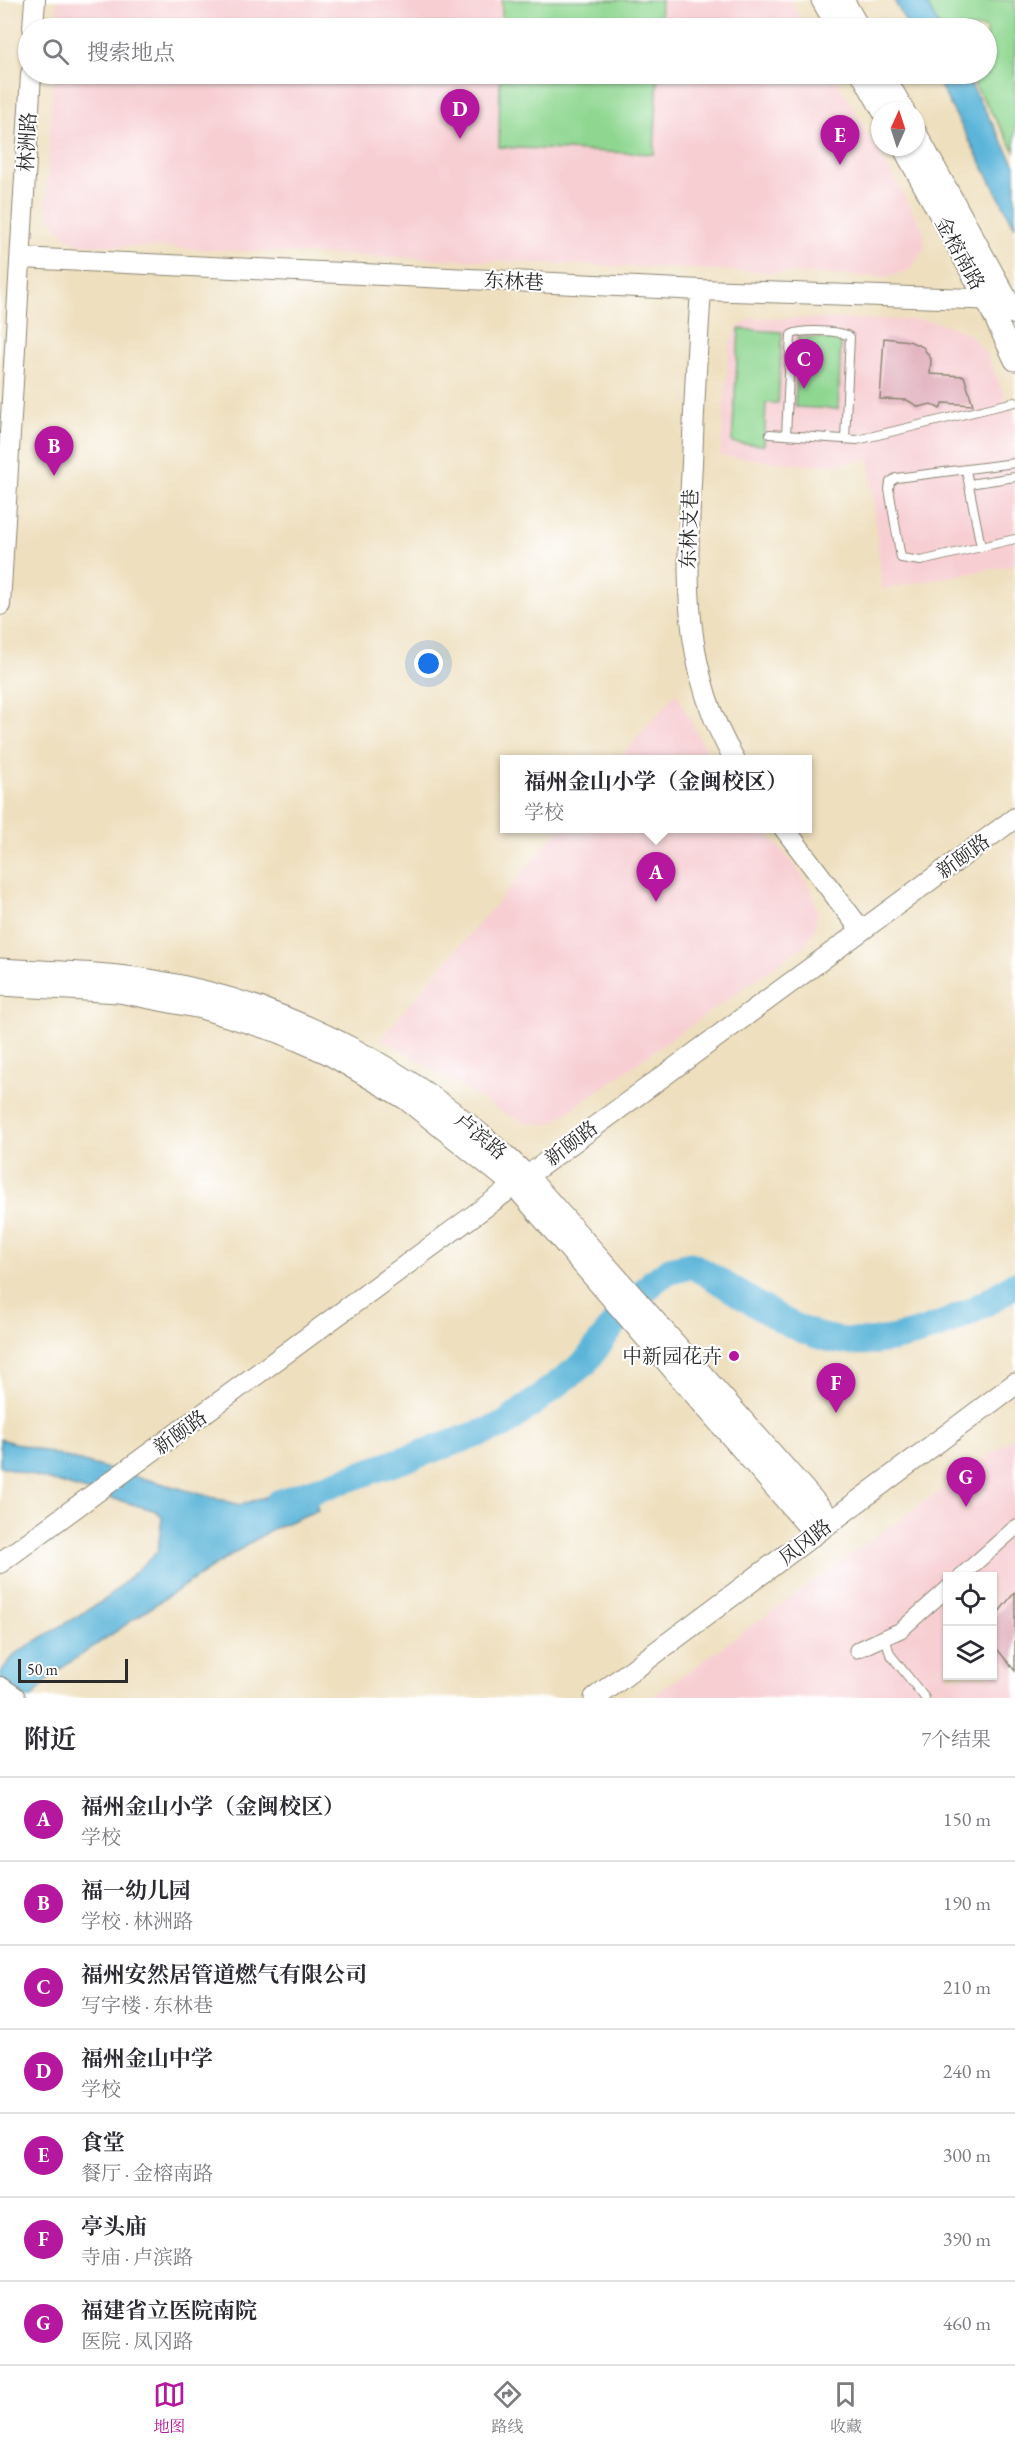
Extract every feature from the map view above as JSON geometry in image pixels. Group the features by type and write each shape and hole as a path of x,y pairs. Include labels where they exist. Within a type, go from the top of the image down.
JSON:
{"main road":[{"path":"822,0 832,18"},
{"path":"843,0 853,18"},
{"path":"868,84 878,102"},
{"path":"889,84 899,102"},
{"name":"金榕南路","path":"925,149 1013,305"},
{"name":"金榕南路","path":"908,156 986,299 1015,360"},
{"name":"卢滨路","path":"0,969 150,980 217,995 298,1023 352,1049 415,1085 475,1129 651,1331 832,1521"},
{"path":"0,985 85,989 148,997 201,1008 279,1032 354,1067 406,1099 521,1181"},
{"path":"651,1331 815,1534"},
{"name":"凤冈路","path":"595,1698 1015,1384"},
{"path":"0,1689 13,1698"}],"street":[{"path":"33,18 34,0"},
{"name":"林洲路","path":"0,605 30,84"},
{"name":"东林巷","path":"21,258 701,290 986,299 1013,305"},
{"name":"东林支巷","path":"701,290 689,524 689,613 701,683 716,722 733,755"},
{"name":"新颐路","path":"0,1563 1015,818"},
{"path":"788,833 861,930"},
{"path":"966,1572 1015,1528"},
{"path":"857,1650 901,1630 943,1592"}],"lane":[{"path":"786,435 791,335 798,331 841,333 850,337 845,439"},
{"path":"770,434 857,440 1015,402"},
{"path":"1015,463 896,478 891,482 889,489 901,558 921,561 1015,539"},
{"path":"966,470 981,547"},
{"path":"969,484 1015,477"},
{"path":"885,1637 890,1654 925,1698"}],"shaded area":[{"path":"57,0 790,0 800,18 56,18"},
{"path":"52,84 839,84 871,139 871,156 881,156 922,227 925,247 910,270 885,277 90,245 74,242 60,231 46,205"},
{"path":"752,318 924,320 948,325 970,335 984,350 1015,417 1015,565 882,589 869,458 849,463 805,465 720,456 729,346 737,328"},
{"path":"676,692 708,755 622,755"},
{"path":"557,833 767,833 794,864 812,891 817,912 815,930 803,946 551,1124 523,1122 502,1112 381,1038"},
{"path":"1015,1437 1015,1698 651,1698"}],"green space":[{"path":"502,0 661,0 660,18 502,18"},
{"path":"921,0 1015,0 1015,151 974,84 997,84 997,18 933,18"},
{"path":"500,84 658,84 654,154 499,147"},
{"path":"739,329 782,332 778,403 766,403 764,445 732,443"},
{"path":"798,337 841,339 838,409 795,407"}],"water":[{"path":"894,0 925,0 935,18 904,18"},
{"path":"939,84 970,84 1015,165 1015,227"},
{"path":"0,1439 240,1505 310,1483 318,1510 270,1530 168,1596 53,1674 32,1698 0,1698 0,1673 16,1653 106,1599 158,1551 162,1517 156,1511 0,1466"}],"building":[{"path":"884,338 909,341 923,347 931,359 930,374 964,376 973,405 943,403 940,409 931,404 919,407 907,400 880,399"},
{"path":"1015,1592 1015,1671 997,1649 997,1614"}],"waterway":[{"path":"278,1503 504,1425 585,1363 614,1324 655,1280 670,1270 691,1265 792,1325 827,1338 851,1341 876,1341 926,1330 973,1310 1015,1284"}],"place":[{"name":"福州金山中学","path":"460,139"},
{"name":"食堂","path":"840,165"},
{"name":"福州安然居管道燃气有限公司","path":"804,389"},
{"name":"福一幼儿园","path":"54,476"},
{"name":"福州金山小学（金闽校区）","path":"656,902"},
{"name":"中新园花卉","path":"734,1356"},
{"name":"亭头庙","path":"836,1413"},
{"name":"福建省立医院南院","path":"966,1507"}]}
